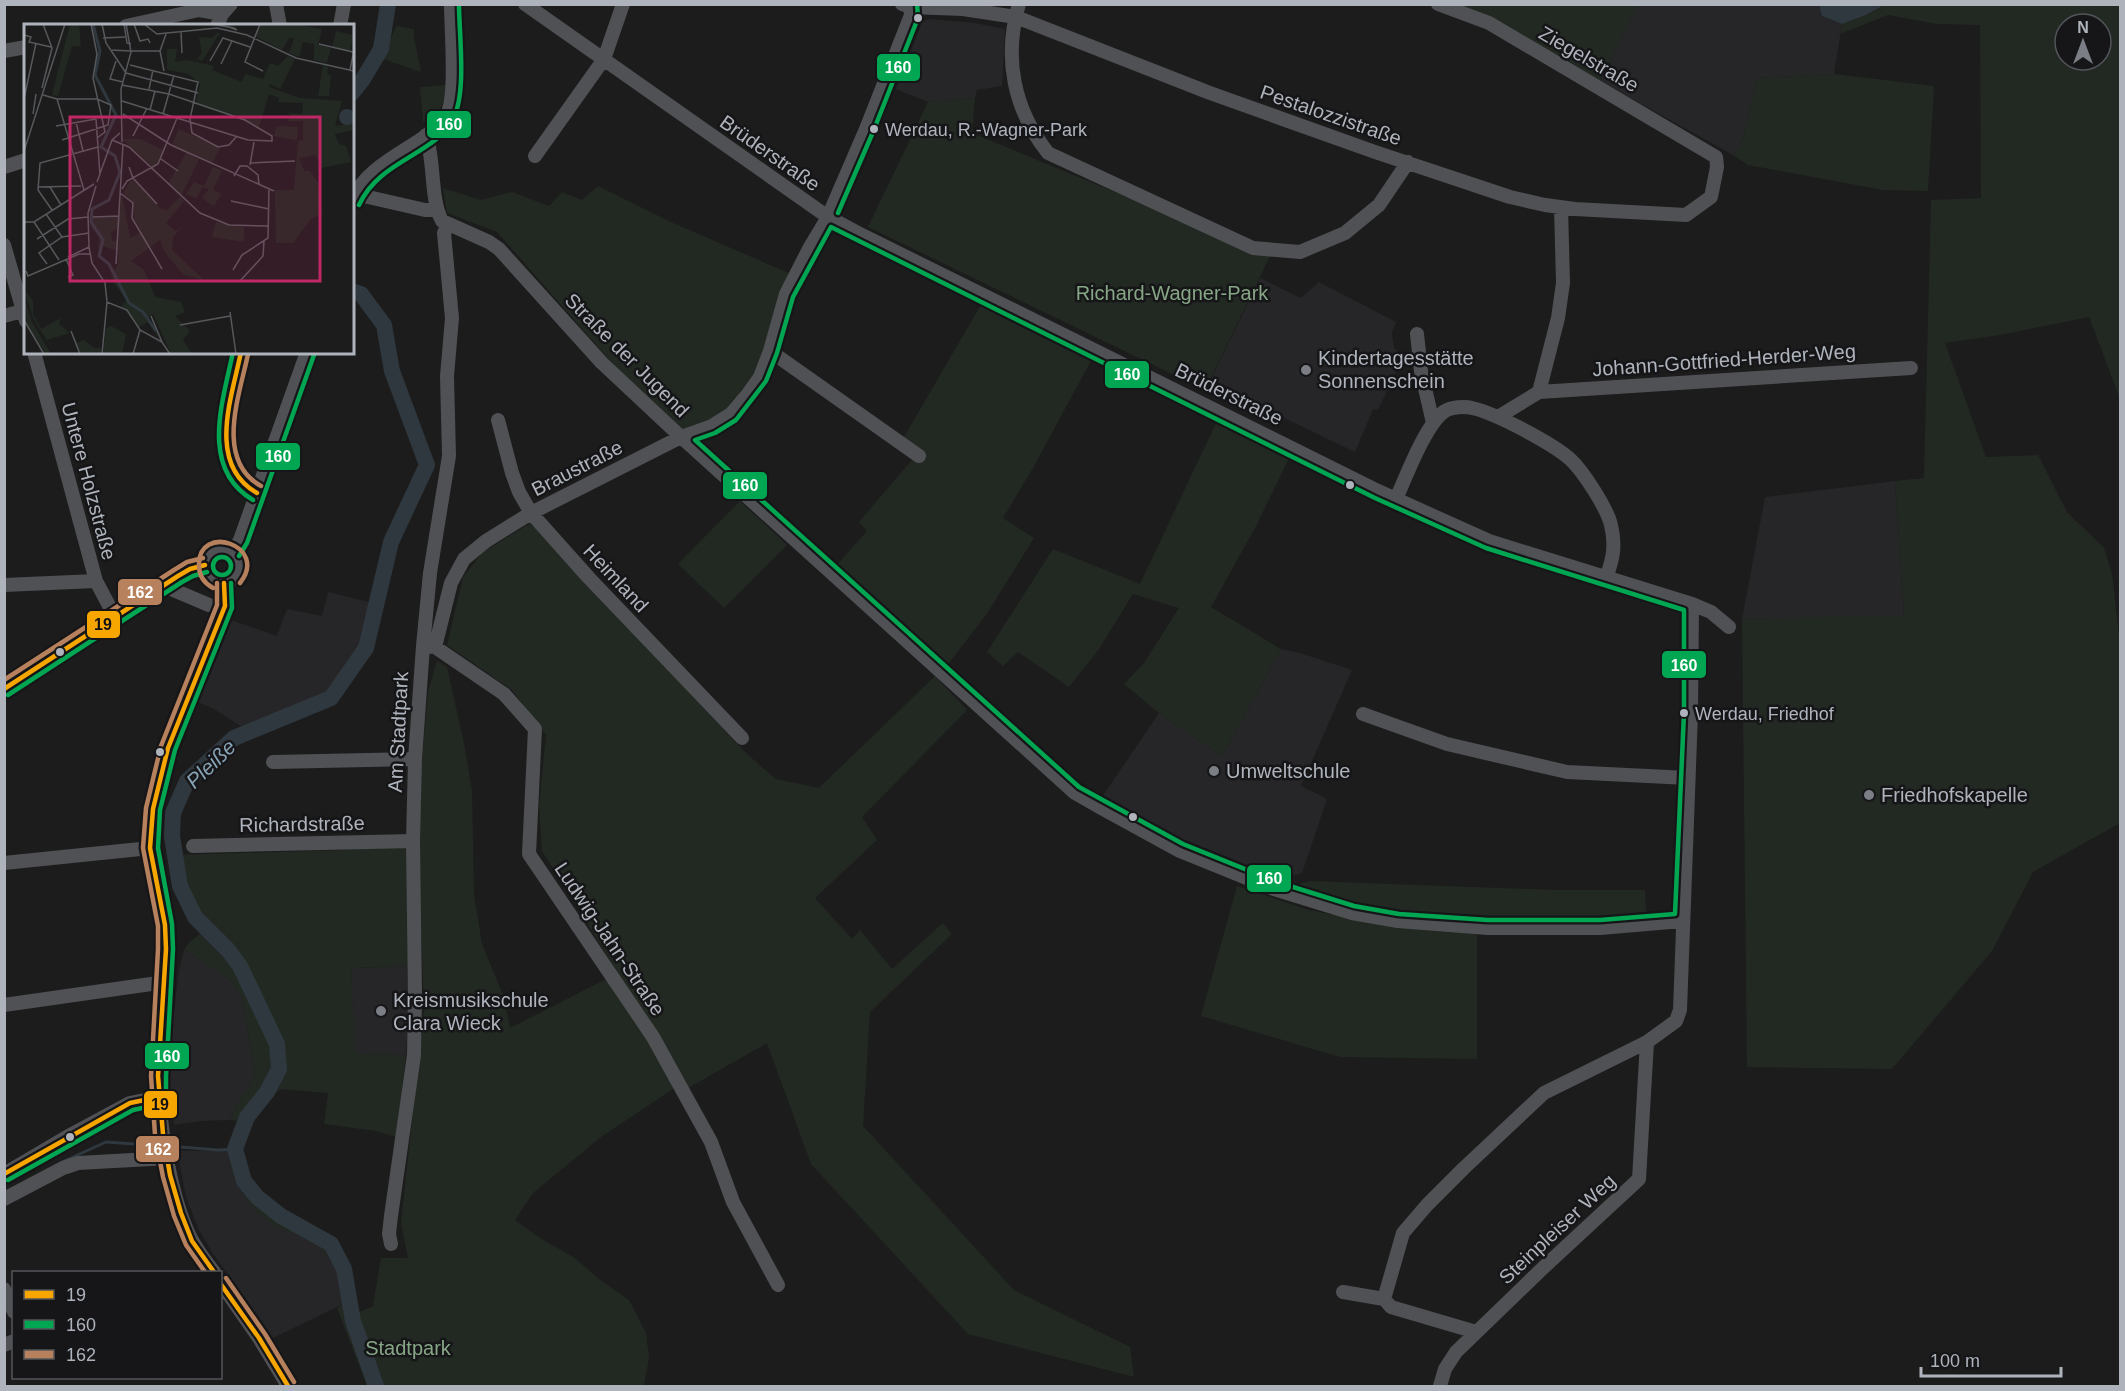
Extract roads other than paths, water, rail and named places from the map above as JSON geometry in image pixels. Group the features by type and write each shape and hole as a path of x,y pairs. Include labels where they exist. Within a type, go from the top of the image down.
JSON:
{"street":[{"path":"276,4 280,24"},
{"path":"340,24 344,4"},
{"path":"437,210 354,198 371,174 426,135 447,116 451,97 451,4"},
{"name":"Brüderstraße","path":"525,4 828,217 1396,499 1489,542 1692,604 1711,612 1729,627"},
{"path":"535,156 604,59 623,4"},
{"name":"Ziegelstraße","path":"1438,4 1489,23 1716,157"},
{"name":"Pestalozzistraße","path":"906,6 1017,11 1210,93 1510,196 1561,207 1686,215 1711,197 1717,167 1716,157"},
{"name":"Braustraße","path":"429,646 451,583 464,559 486,541 531,513 681,437 712,426 730,414 760,377 786,294 828,217 911,15 906,6"},
{"path":"135,24 199,10 223,14"},
{"path":"1017,11 1011,66 1020,102 1033,133 1048,153 1253,248 1300,252 1345,233 1379,205 1408,162"},
{"path":"4,51 24,47"},
{"path":"426,135 431,148 437,210 442,221 448,225"},
{"path":"4,167 24,161"},
{"path":"1498,417 1539,392 1558,318 1563,283 1561,207"},
{"name":"Straße der Jugend","path":"448,225 489,242 499,249 602,363 1075,793 1180,851 1274,889 1352,914 1398,921 1488,928 1600,928 1682,921"},
{"name":"Am Stadtpark","path":"391,1244 389,1234 391,1216 414,1056 415,963 412,841 415,759 429,646 430,573 449,456 447,376 452,318 444,232 448,225"},
{"path":"4,245 24,311"},
{"path":"4,316 24,314"},
{"path":"1417,334 1421,371 1433,423"},
{"path":"770,351 919,456"},
{"name":"Untere Holzstraße","path":"35,354 96,581 115,617"},
{"path":"241,354 228,416 228,450 232,465 243,483 248,489 257,493"},
{"path":"233,552 240,540 306,354"},
{"name":"Johann-Gottfried-Herder-Weg","path":"1539,392 1911,368"},
{"path":"1396,499 1433,423 1446,410 1470,407 1498,417 1569,459 1592,487 1611,523 1614,556 1606,579"},
{"name":"Heimland","path":"498,420 512,473 519,492 531,513 589,578 742,738"},
{"path":"223,549 233,552 239,568 234,578 218,583 209,577 205,564 208,555 223,549"},
{"path":"4,689 190,569 205,564"},
{"path":"4,585 96,581"},
{"path":"213,1271 188,1232 180,1212 159,1097 158,1076 165,982 165,926 150,848 153,809 160,773 177,722 225,606 224,583"},
{"path":"164,586 209,605"},
{"path":"1384,1299 1403,1233 1464,1168 1544,1093 1647,1042 1676,1021 1680,1011 1691,713 1692,604"},
{"name":"Ludwig-Jahn-Straße","path":"429,646 504,694 535,729 529,854 654,1037 711,1142 733,1202 778,1285"},
{"path":"1364,714 1447,744 1567,772 1688,778"},
{"path":"273,762 415,759"},
{"name":"Richardstraße","path":"193,846 412,841"},
{"path":"4,863 150,848"},
{"path":"4,1005 165,982"},
{"name":"Steinpleiser Weg","path":"1440,1386 1445,1369 1456,1352 1639,1179 1647,1042"},
{"path":"4,1174 130,1102 159,1097"},
{"path":"4,1199 63,1168 78,1163 168,1156"},
{"path":"222,1285 259,1338 288,1386"},
{"path":"4,1288 12,1307"},
{"path":"1343,1292 1384,1299 1391,1307 1476,1332"}],"waterway":[{"name":"Pleiße","path":"354,90 381,49 388,4"},
{"name":"Pleiße","path":"354,292 361,294 384,325 392,371 427,465 391,542 366,648 331,698 234,738 187,781 173,813 172,836 180,886 195,917 228,950 240,966 277,1044 279,1069 267,1092 247,1117 235,1149 244,1181 257,1197 281,1216 331,1244 344,1269 353,1321 376,1386"},
{"path":"62,1162 106,1142 162,1146"},
{"path":"168,1146 235,1149"}],"place":[{"name":"Werdau, R.-Wagner-Park","path":"874,129"},
{"name":"Kindertagesstätte Sonnenschein","path":"1306,370"},
{"name":"Werdau, Friedhof","path":"1684,713"},
{"name":"Umweltschule","path":"1214,771"},
{"name":"Friedhofskapelle","path":"1869,795"},
{"name":"Kreismusikschule Clara Wieck","path":"381,1011"}],"park label":[{"name":"Richard-Wagner-Park","path":"1172,293"},
{"name":"Stadtpark","path":"408,1348"}]}
